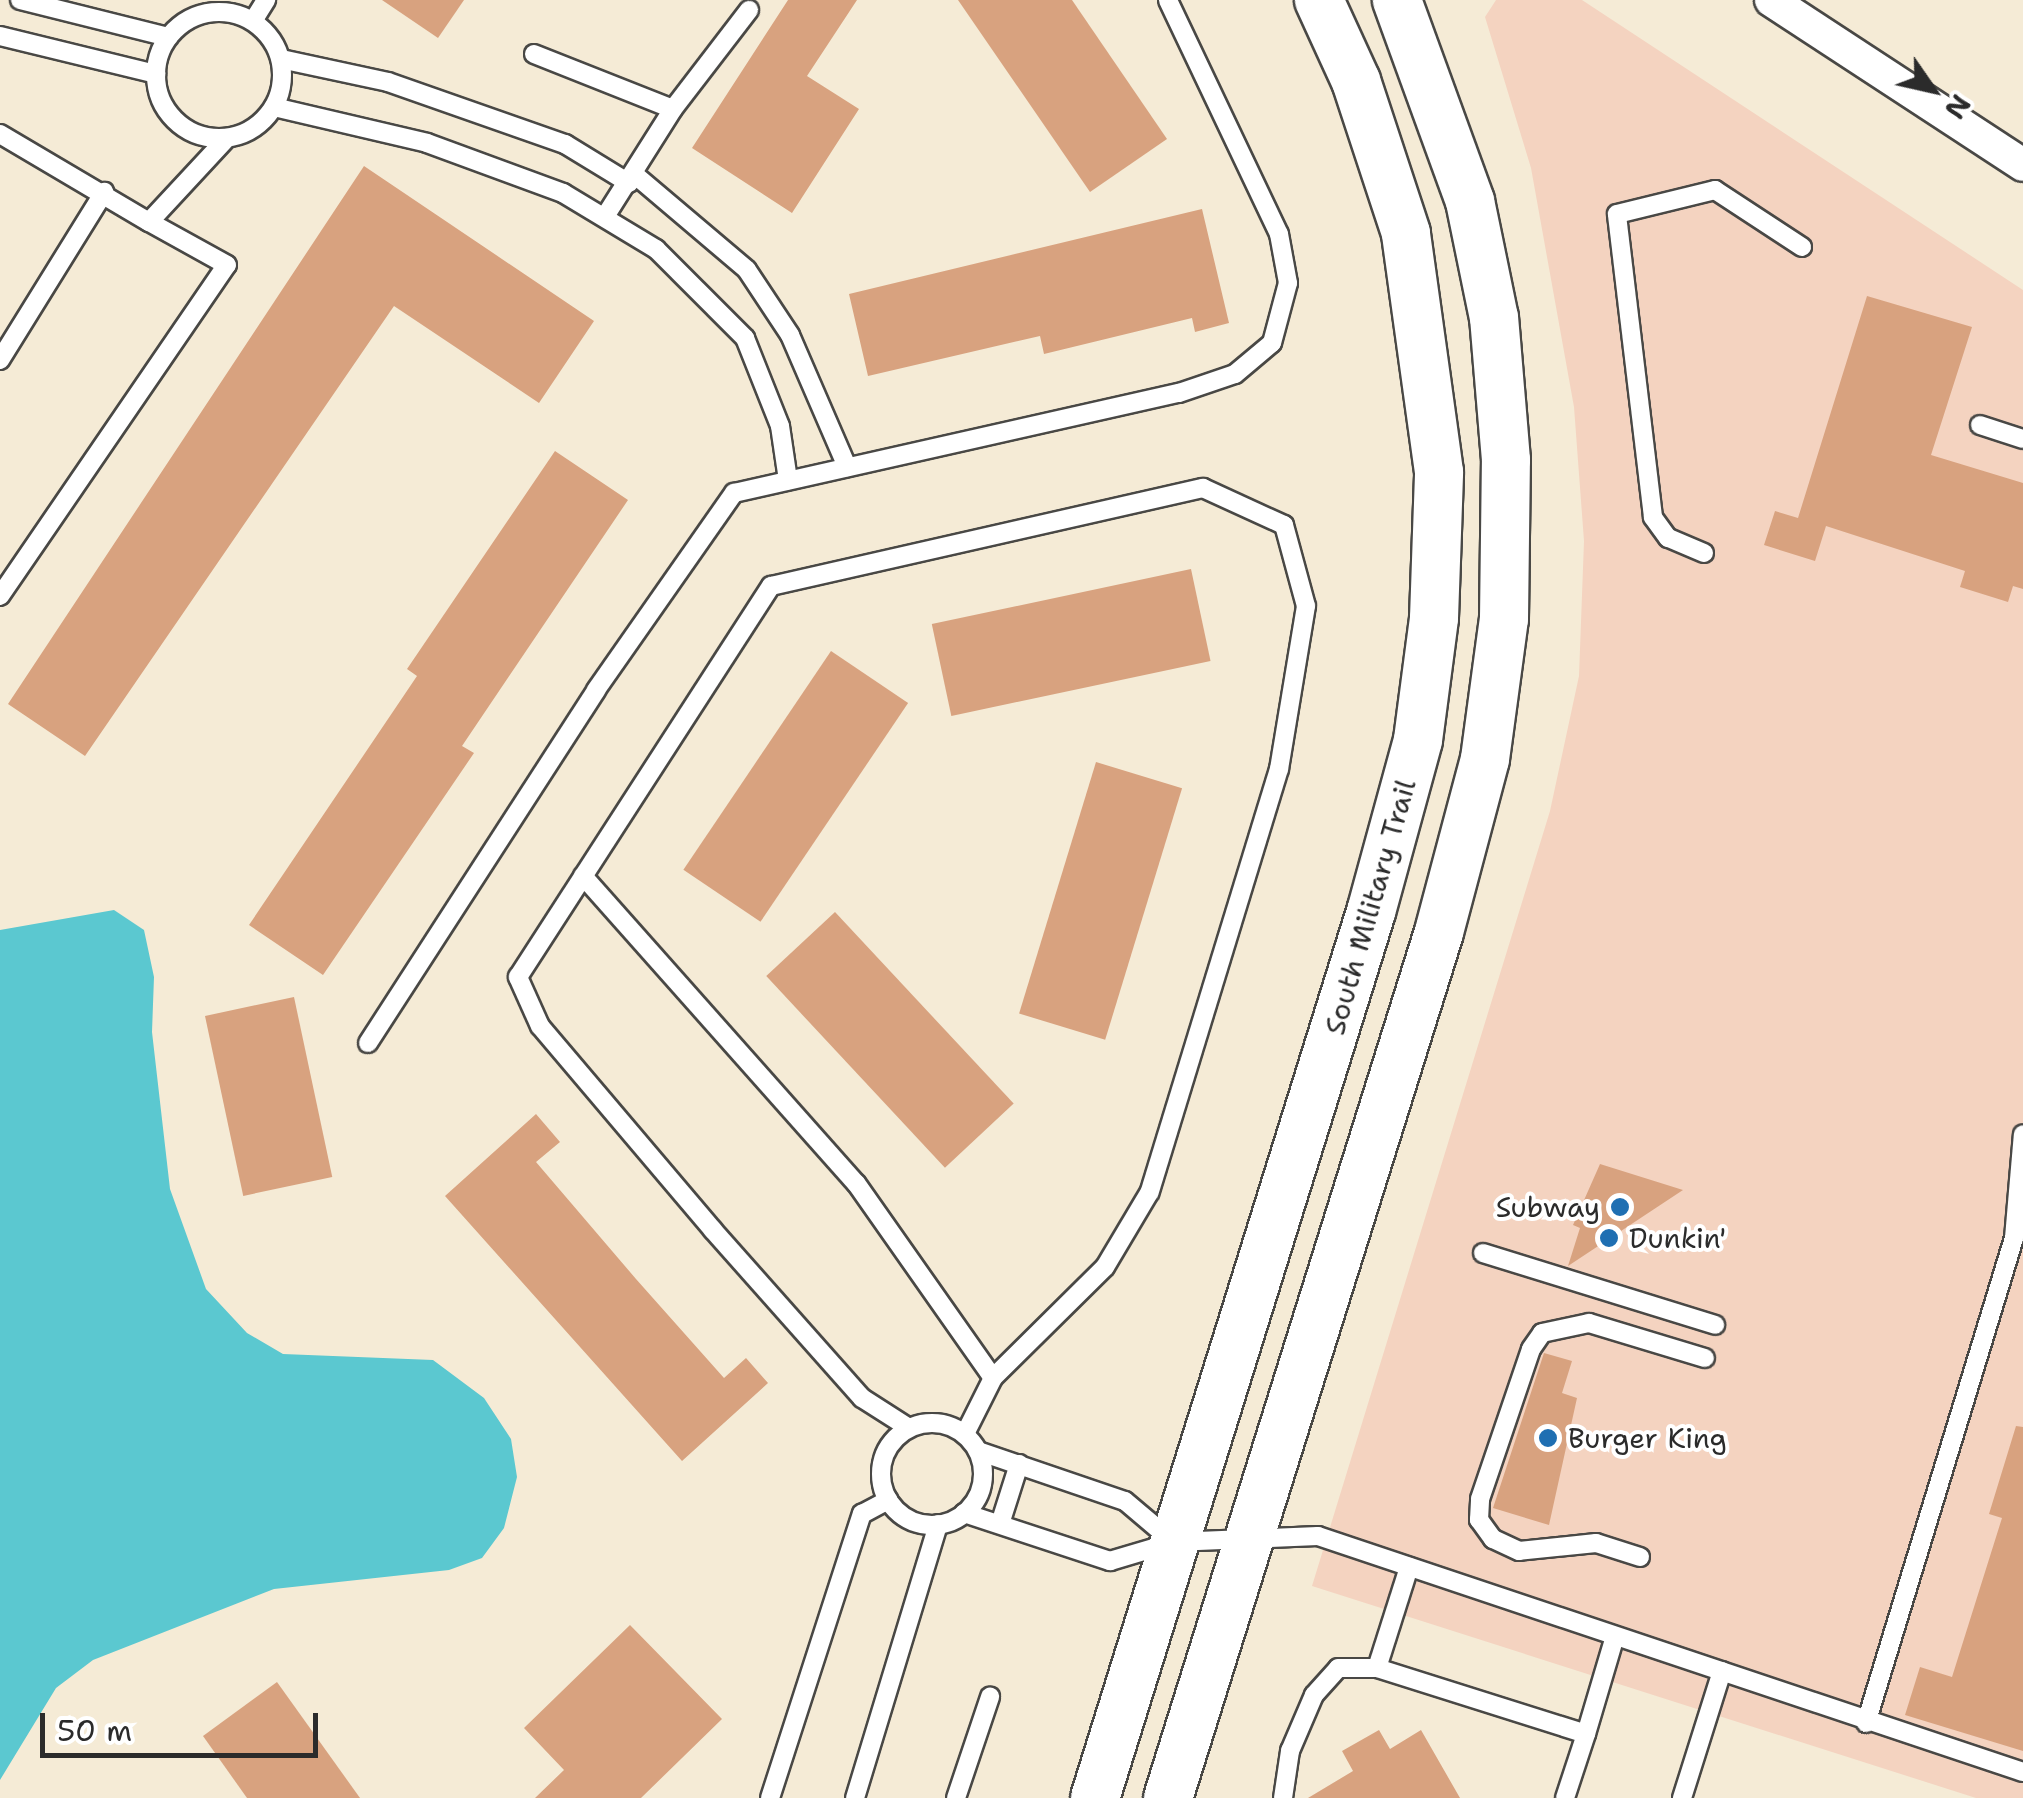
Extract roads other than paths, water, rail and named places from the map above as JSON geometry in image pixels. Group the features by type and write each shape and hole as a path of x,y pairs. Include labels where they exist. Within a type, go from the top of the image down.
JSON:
{"street":[{"name":"South Military Trail","path":"1095,1798 1371,912 1418,740 1434,618 1439,472 1406,234 1356,80 1319,0"},
{"path":"1168,1798 1243,1543 1439,932 1485,758 1504,619 1506,460 1494,318 1470,201 1397,0"},
{"path":"1771,0 2023,165"}],"lane":[{"path":"20,0 168,38"},
{"path":"253,21 266,0"},
{"path":"368,1043 704,528 734,493 1179,394 1235,374 1272,343 1288,283 1279,234 1168,0"},
{"path":"606,216 674,110 749,10"},
{"path":"217,11 253,21 281,59 282,89 274,108 246,134 226,139 184,129 159,96 156,74 168,38 198,15 217,11"},
{"path":"0,36 156,74"},
{"path":"534,54 674,110"},
{"path":"281,59 388,82 565,144 632,178 747,270 790,335 847,467"},
{"path":"274,108 428,143 563,192 656,248 744,338 780,426 788,480"},
{"path":"0,134 227,265 0,596"},
{"path":"148,222 226,139"},
{"path":"1704,554 1668,538 1654,518 1617,214 1715,190 1802,247"},
{"path":"0,360 104,192"},
{"path":"1980,425 2023,439"},
{"path":"909,1428 862,1398 540,1026 518,978 771,586 1203,488 1284,525 1306,606 1278,769 1149,1193 1105,1267 993,1378 966,1434"},
{"path":"583,876 856,1183 993,1378"},
{"path":"1866,1723 2014,1238 2023,1134"},
{"path":"1483,1253 1715,1325"},
{"path":"1640,1557 1596,1543 1519,1550 1493,1539 1480,1520 1480,1499 1531,1349 1542,1333 1589,1323 1704,1358"},
{"path":"938,1423 966,1434 978,1451 982,1485 964,1513 938,1524 909,1520 888,1500 882,1468 886,1452 909,1428 938,1423"},
{"path":"978,1451 1125,1501 1174,1542"},
{"path":"1000,1524 1019,1464"},
{"path":"770,1798 862,1514 888,1500"},
{"path":"964,1513 1110,1560 1174,1542 1243,1543 1318,1536 1866,1723 2023,1772"},
{"path":"854,1798 938,1524"},
{"path":"1377,1668 1410,1567"},
{"path":"1565,1798 1615,1636"},
{"path":"1283,1798 1290,1751 1324,1681 1338,1668 1377,1668 1586,1734"},
{"path":"1682,1798 1722,1671"},
{"path":"956,1798 990,1697"}],"water":[{"path":"114,910 144,930 154,977 152,1032 170,1189 206,1289 247,1333 283,1354 433,1360 484,1398 511,1439 517,1477 504,1528 482,1558 449,1570 274,1589 93,1660 56,1688 0,1780 0,930"}],"place":[{"name":"Subway","path":"1620,1207"},
{"name":"Dunkin'","path":"1609,1238"},
{"name":"Burger King","path":"1548,1438"}]}
